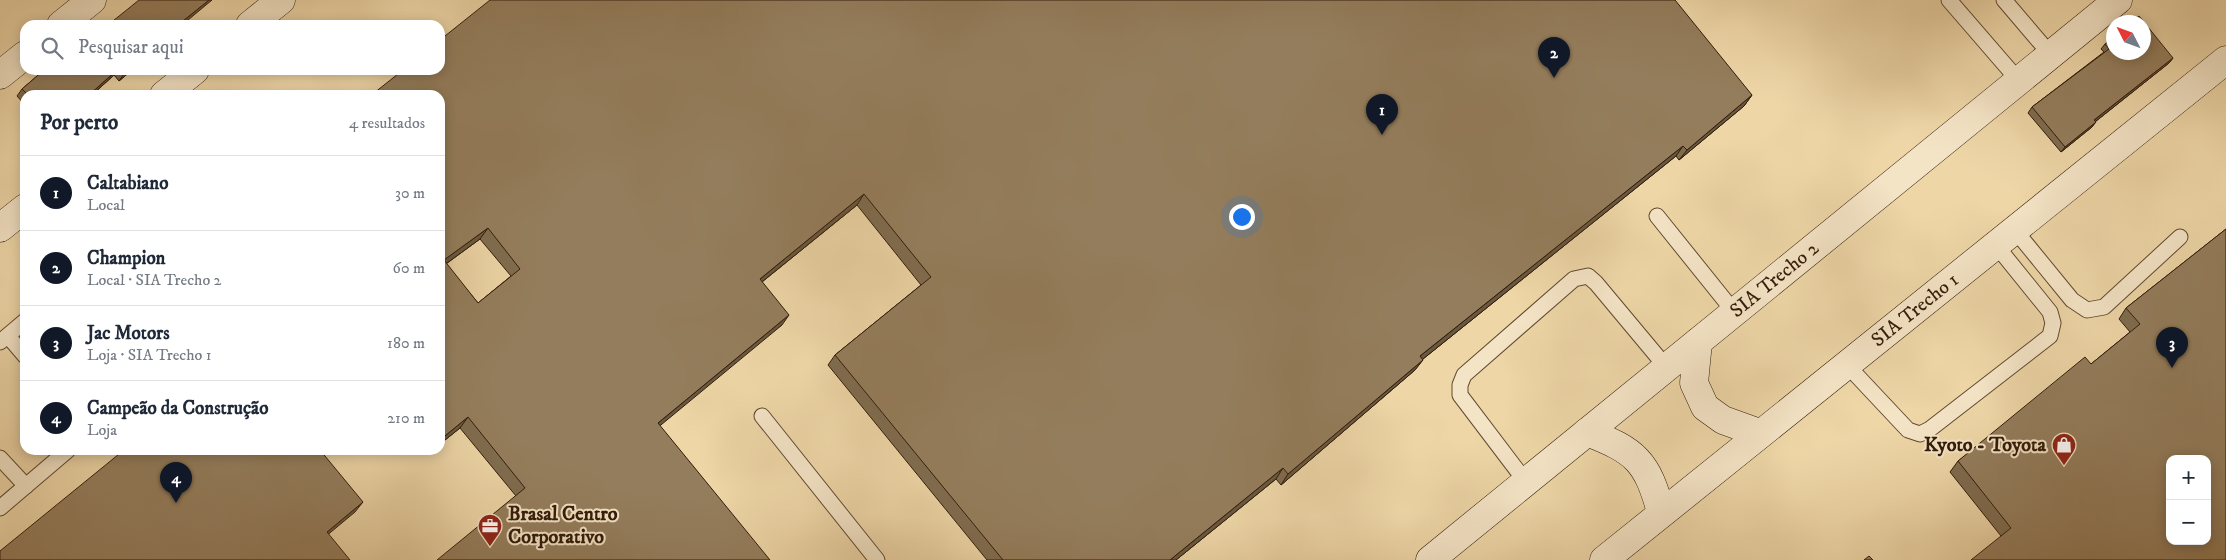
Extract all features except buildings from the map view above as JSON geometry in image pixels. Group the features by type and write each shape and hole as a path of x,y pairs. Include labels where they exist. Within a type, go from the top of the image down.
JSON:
{"main road":[{"path":"67,20 92,0"},
{"path":"256,20 281,0"},
{"name":"SIA Trecho 2","path":"1430,560 2118,0"},
{"path":"0,75 20,59"},
{"name":"SIA Trecho 1","path":"1604,560 1759,433 2226,60"},
{"path":"170,90 189,75"},
{"path":"0,228 20,212"},
{"path":"1698,342 1694,383 1705,407 1723,420 1759,433"},
{"path":"1587,432 1618,444 1640,462 1653,482 1661,512"}],"lane":[{"path":"1949,0 2019,80"},
{"path":"2004,0 2051,55"},
{"path":"1657,216 1735,313"},
{"path":"2005,236 2072,300 2087,310 2104,307 2180,236"},
{"path":"1846,364 1908,430 1920,434 1930,429 2050,336 2053,323 2050,312 2005,236"},
{"path":"1526,482 1460,395 1460,385 1464,375 1574,279 1588,276 1596,283 1667,368"},
{"path":"20,325 4,339 20,352"},
{"path":"762,416 877,560"},
{"path":"0,508 62,455"},
{"path":"0,458 26,486"}],"place":[{"name":"Champion","path":"1554,78"},
{"name":"Caltabiano","path":"1382,135"},
{"name":"Jac Motors","path":"2172,368"},
{"name":"Kyoto - Toyota","path":"2064,466"},
{"name":"Campeão da Construção","path":"176,503"},
{"name":"Brasal Centro Corporativo","path":"490,547"}]}
